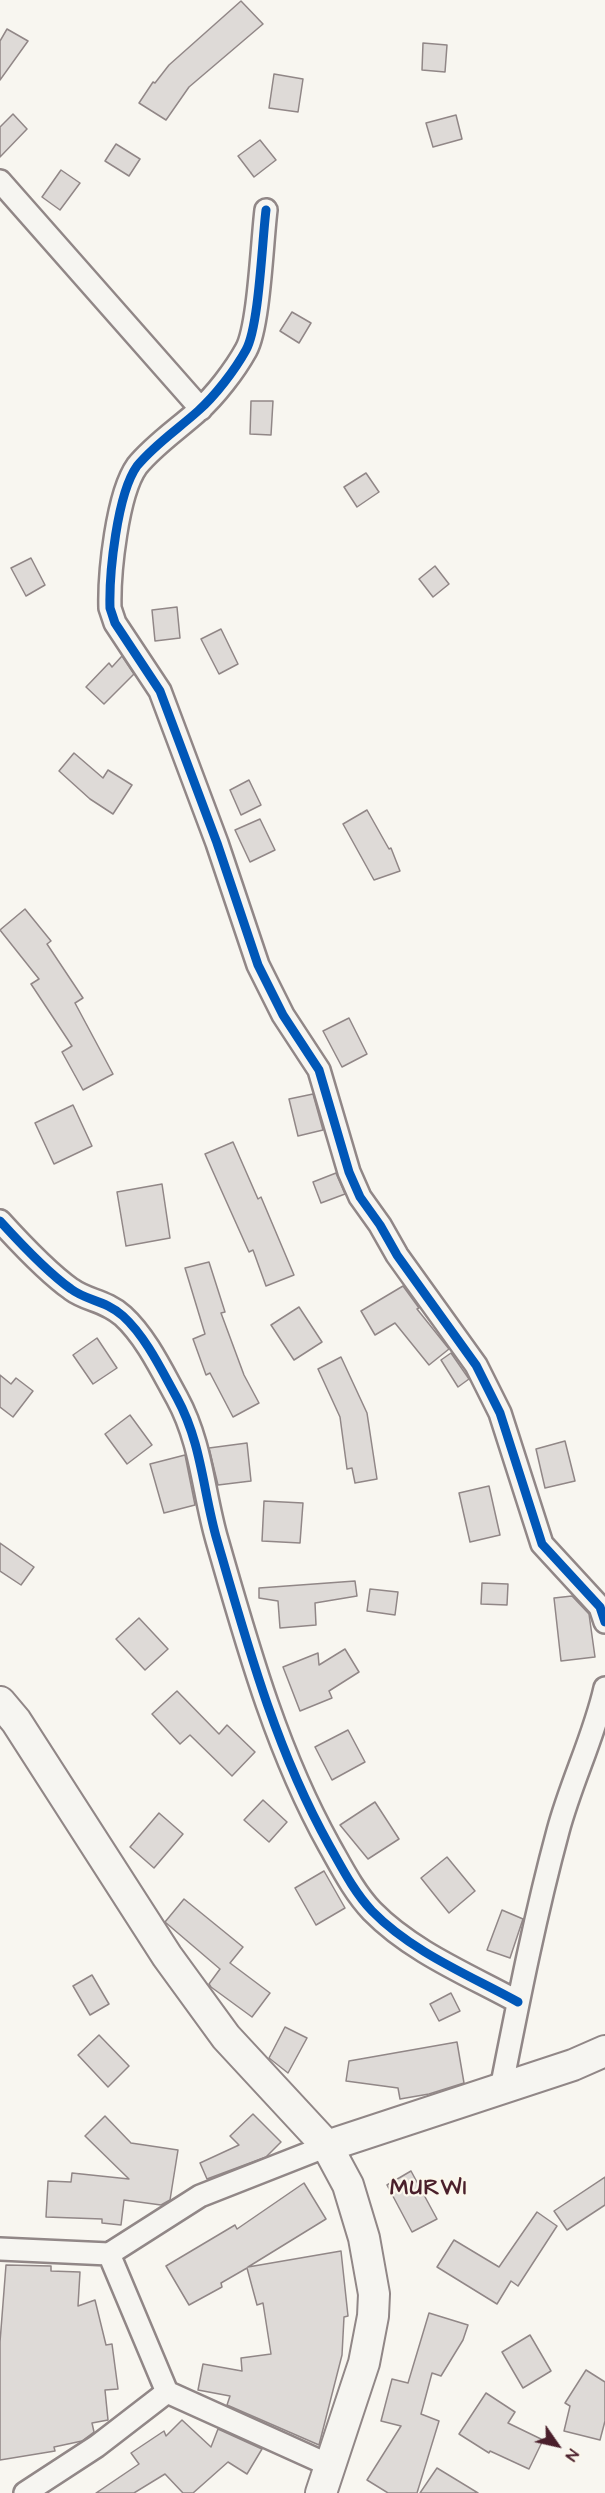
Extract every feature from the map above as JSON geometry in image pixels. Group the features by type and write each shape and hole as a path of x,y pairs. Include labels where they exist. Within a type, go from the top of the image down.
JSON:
{"main road":[{"path":"0,1702 16,1721 167,1956 226,2037 327,2146 348,2185 364,2238 374,2294 364,2363 327,2485"},
{"path":"327,2146 501,2089 605,2051"}],"street":[{"path":"0,181 201,409"},
{"path":"266,210 251,338 241,359 201,409 153,449 136,467 126,486 120,509 110,608 116,623 160,692 217,843 258,965 283,1015 319,1070 349,1172 360,1197 380,1225 397,1256 476,1365 500,1413 542,1544 600,1607 605,1622"},
{"path":"0,1221 72,1290 100,1300 125,1318 137,1332 177,1399 194,1435 213,1526 264,1700 308,1807 352,1885 372,1911 397,1932 450,1966 518,2002"},
{"path":"501,2089 518,2002 559,1828 598,1720 605,1688"},
{"path":"0,2249 109,2254 200,2196 327,2146"},
{"path":"109,2254 166,2392 327,2485"},
{"path":"25,2493 96,2446 166,2392"}],"building":[{"path":"241,1 263,24 189,87 166,120 139,103 153,82 155,83 169,65"},
{"path":"7,29 28,41 0,80 0,41"},
{"path":"423,43 447,45 445,72 422,70"},
{"path":"274,74 303,79 298,112 269,108"},
{"path":"13,114 27,129 0,157 0,127"},
{"path":"456,115 462,139 433,147 426,123"},
{"path":"260,140 276,160 254,177 238,156"},
{"path":"116,144 140,159 129,176 105,161"},
{"path":"61,170 80,183 60,210 42,197"},
{"path":"292,312 311,323 299,343 280,331"},
{"path":"251,401 273,401 271,435 250,434"},
{"path":"366,473 379,492 357,507 344,487"},
{"path":"31,558 45,585 26,596 11,568"},
{"path":"435,566 449,584 433,597 419,579"},
{"path":"177,607 180,638 155,641 152,610"},
{"path":"221,629 238,664 219,674 201,639"},
{"path":"122,656 134,674 104,704 86,687 109,663 112,667"},
{"path":"74,753 103,778 108,770 132,785 113,814 90,799 59,771"},
{"path":"249,780 261,805 241,815 230,790"},
{"path":"367,810 389,849 391,848 400,871 374,880 343,824"},
{"path":"260,819 275,850 250,862 235,830"},
{"path":"25,909 51,941 47,944 83,998 75,1003 113,1074 83,1090 62,1052 72,1046 31,984 39,979 0,930"},
{"path":"349,1018 367,1054 342,1067 323,1031"},
{"path":"313,1094 323,1130 298,1136 289,1099"},
{"path":"73,1105 92,1146 54,1164 35,1123"},
{"path":"233,1142 258,1199 261,1197 294,1275 266,1286 253,1250 249,1252 205,1154"},
{"path":"336,1173 345,1194 321,1203 313,1182"},
{"path":"162,1184 170,1238 126,1246 117,1192"},
{"path":"209,1262 225,1312 221,1313 244,1375 259,1403 233,1417 210,1373 206,1375 193,1339 205,1334 185,1268"},
{"path":"403,1286 419,1308 417,1309 449,1349 429,1365 395,1323 375,1335 361,1311"},
{"path":"299,1307 322,1342 294,1360 271,1325"},
{"path":"97,1338 117,1368 93,1384 73,1355"},
{"path":"451,1353 469,1379 458,1387 441,1360"},
{"path":"341,1357 367,1413 377,1479 355,1483 352,1468 347,1469 340,1417 318,1369"},
{"path":"0,1375 11,1384 16,1378 33,1391 13,1417 0,1407"},
{"path":"130,1415 152,1445 127,1464 105,1434"},
{"path":"565,1441 575,1481 545,1488 536,1449"},
{"path":"247,1443 251,1481 218,1485 209,1448"},
{"path":"185,1455 195,1505 164,1513 150,1464"},
{"path":"489,1486 500,1535 470,1542 459,1493"},
{"path":"264,1501 303,1503 300,1543 262,1541"},
{"path":"0,1543 34,1567 21,1585 0,1571"},
{"path":"355,1581 357,1596 315,1603 316,1625 280,1628 278,1601 259,1598 259,1588"},
{"path":"482,1583 508,1584 507,1605 481,1604"},
{"path":"370,1589 398,1592 395,1615 367,1611"},
{"path":"572,1596 589,1614 595,1657 561,1661 554,1598"},
{"path":"139,1618 168,1649 145,1670 116,1639"},
{"path":"345,1649 359,1672 329,1691 332,1698 300,1711 283,1667 318,1653 319,1665"},
{"path":"177,1691 219,1734 227,1725 255,1752 232,1776 190,1735 180,1744 152,1714"},
{"path":"348,1730 365,1762 332,1780 315,1747"},
{"path":"263,1800 287,1822 269,1842 244,1820"},
{"path":"375,1802 399,1839 368,1859 340,1825"},
{"path":"159,1813 183,1834 154,1868 130,1847"},
{"path":"447,1857 475,1891 449,1913 421,1878"},
{"path":"324,1871 345,1908 316,1925 295,1888"},
{"path":"184,1899 243,1947 230,1963 270,1993 252,2017 211,1987 209,1984 220,1969 165,1922"},
{"path":"502,1910 523,1919 510,1958 487,1950"},
{"path":"92,1975 109,2004 90,2015 73,1986"},
{"path":"451,1993 460,2011 439,2021 430,2004"},
{"path":"285,2027 307,2038 288,2073 269,2058"},
{"path":"99,2035 129,2066 108,2087 78,2055"},
{"path":"457,2042 464,2083 429,2094 400,2099 398,2088 346,2081 349,2061"},
{"path":"253,2114 281,2142 266,2157 207,2179 200,2163 239,2145 230,2136"},
{"path":"105,2116 131,2143 178,2150 170,2200 161,2205 124,2200 121,2225 102,2223 102,2219 46,2217 48,2181 71,2182 72,2173 129,2179 85,2136"},
{"path":"411,2171 437,2219 412,2232 387,2185"},
{"path":"605,2177 605,2205 567,2230 554,2211"},
{"path":"304,2183 326,2219 248,2267 341,2251 348,2316 344,2317 342,2355 319,2445 227,2405 230,2396 198,2390 203,2364 242,2371 241,2358 271,2354 263,2303 257,2305 247,2268 221,2283 222,2287 189,2305 166,2266 235,2225 237,2229"},
{"path":"537,2212 557,2226 518,2286 511,2281 497,2304 437,2267 454,2240 499,2267"},
{"path":"6,2265 51,2266 51,2271 80,2272 78,2306 95,2300 106,2345 112,2344 118,2389 105,2390 108,2420 92,2423 94,2432 82,2441 54,2447 55,2451 0,2460 0,2342"},
{"path":"429,2313 468,2325 463,2340 441,2376 432,2373 421,2414 439,2421 417,2493 388,2493 367,2480 401,2426 381,2421 392,2379 408,2383"},
{"path":"530,2335 551,2371 523,2388 502,2352"},
{"path":"586,2370 605,2382 605,2421 600,2440 564,2431 570,2406 565,2403"},
{"path":"486,2393 515,2412 508,2423 543,2440 529,2469 490,2451 489,2453 459,2434"},
{"path":"182,2420 211,2447 218,2429 262,2449 247,2474 228,2462 193,2493 183,2493 165,2474 134,2493 96,2493 139,2464 131,2453 164,2431 166,2436"},
{"path":"437,2468 478,2493 420,2493"}],"cycle path":[{"path":"266,210 257,304 246,350 211,398 151,451 137,466 130,479 119,514 111,575 110,608 115,623 160,691 217,843 258,965 283,1015 319,1070 349,1172 360,1197 380,1225 397,1255 476,1365 500,1413 542,1544 600,1607 605,1622"},
{"path":"0,1221 34,1257 62,1282 77,1293 110,1307 123,1316 146,1344 177,1398 197,1450 212,1522 264,1696 310,1809 354,1888 372,1911 405,1939 442,1962 518,2002"}],"district":[{"name":"MURWI","path":"429,2189"}]}
